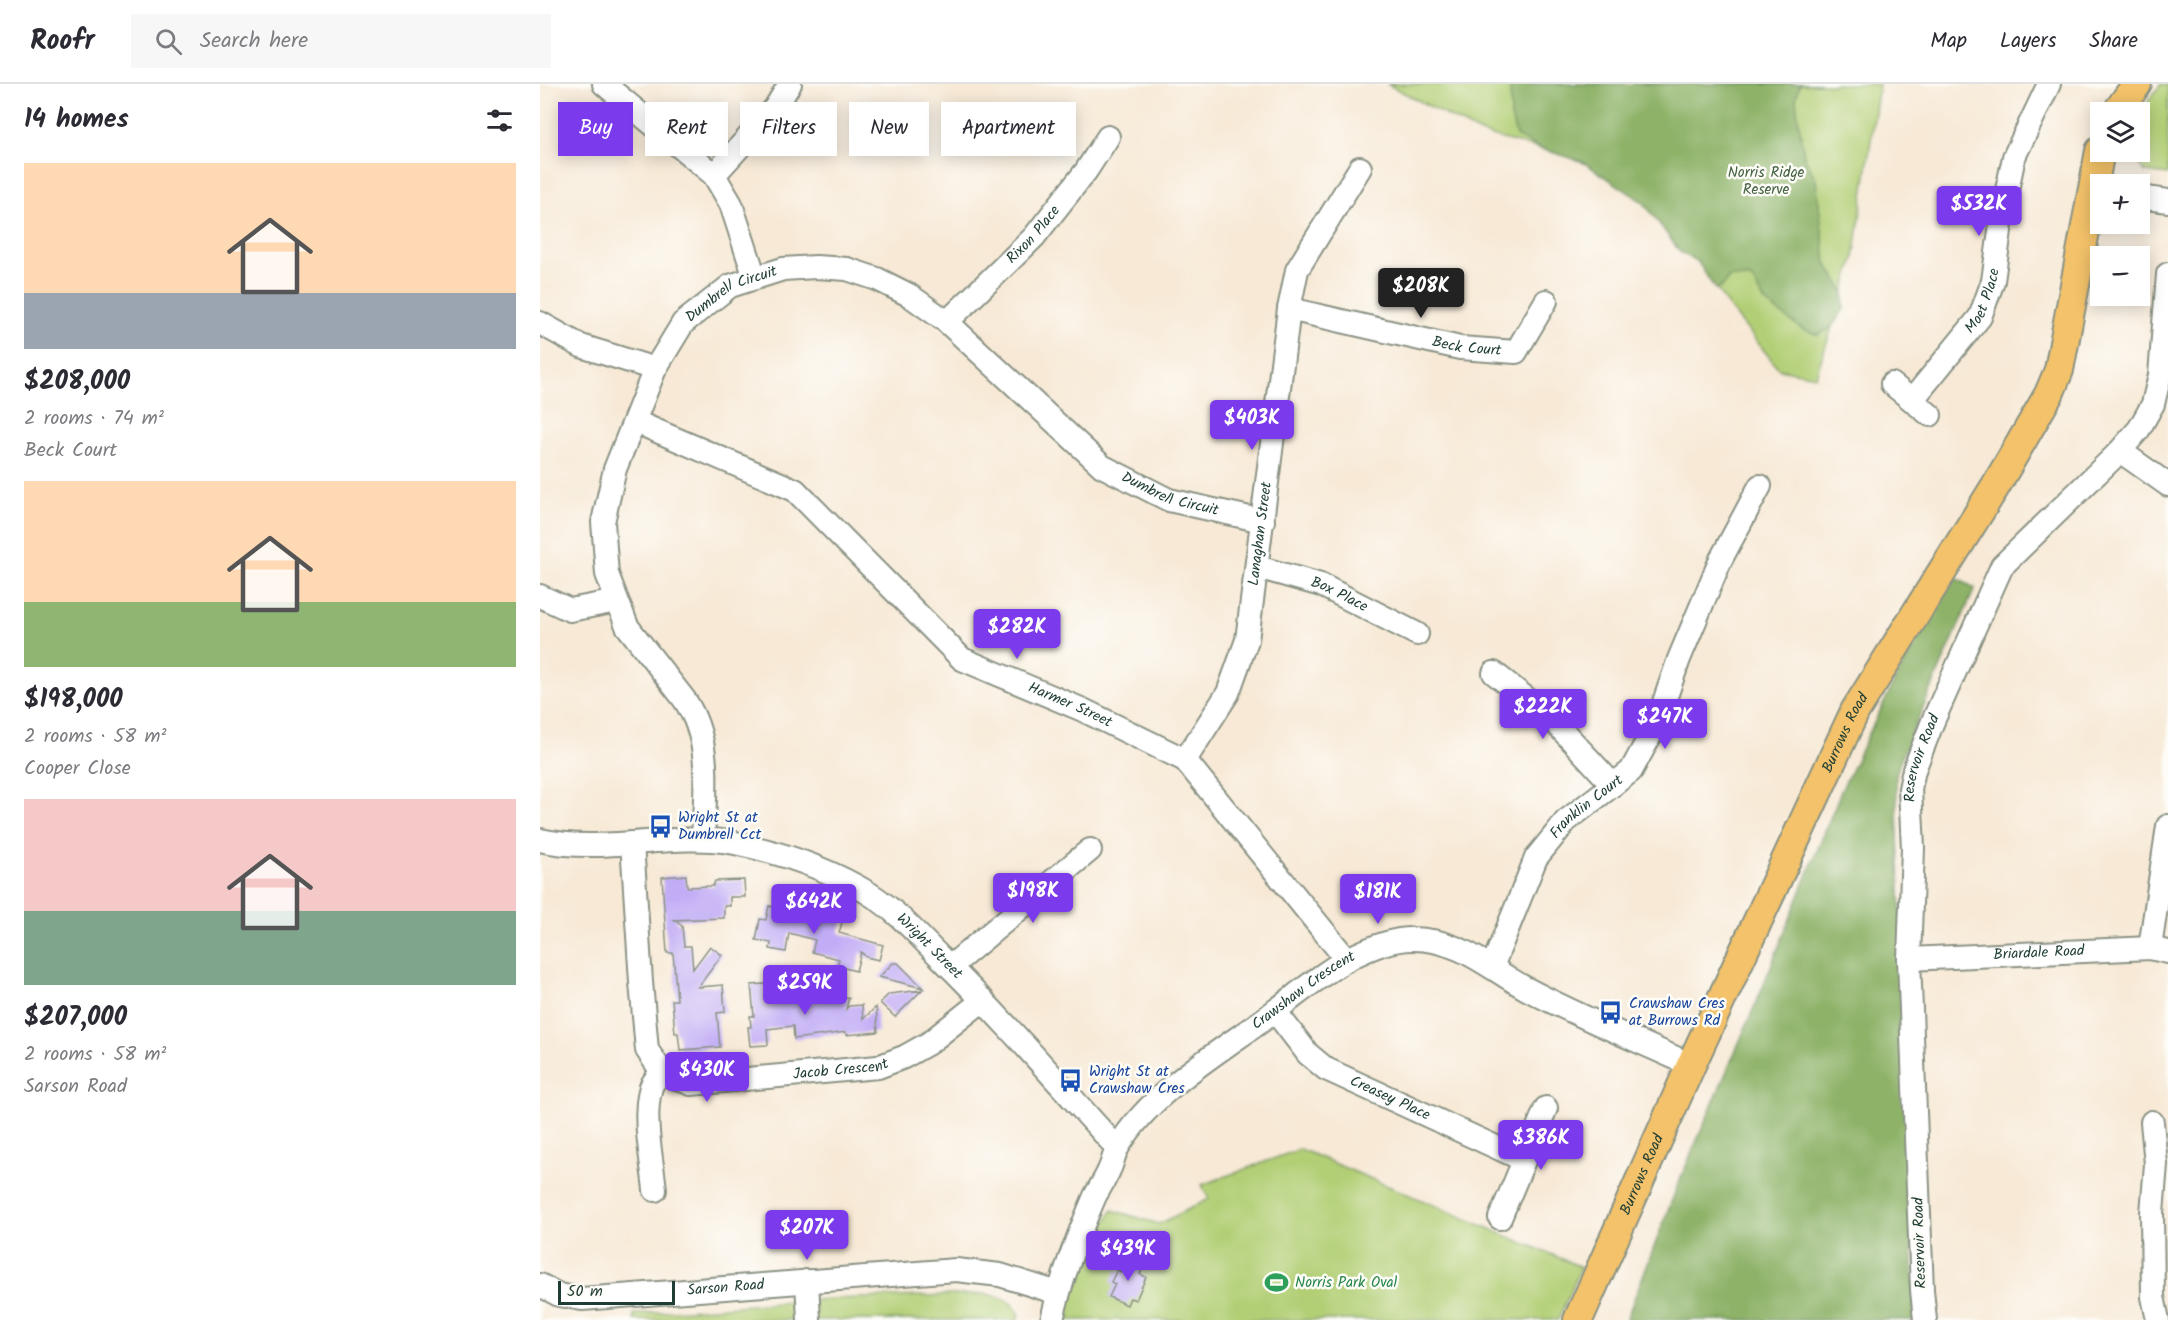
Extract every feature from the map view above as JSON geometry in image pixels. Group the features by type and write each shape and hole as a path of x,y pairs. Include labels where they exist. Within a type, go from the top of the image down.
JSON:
{"main road":[{"path":"2124,102 2137,84"},
{"name":"Burrows Road","path":"1578,1320 1691,1065 1856,711 1995,487 2049,394 2059,370 2090,221"}],"street":[{"path":"604,84 714,175 731,204 755,278"},
{"path":"714,175 775,108 790,84"},
{"name":"Moet Place","path":"1913,399 1980,317 1993,281 2003,209 2014,157 2049,84"},
{"name":"Rixon Place","path":"947,322 1034,237 1086,171 1108,137"},
{"name":"Lanaghan Street","path":"1185,760 1228,693 1247,640 1290,309 1298,270 1360,168"},
{"path":"2150,199 2168,201"},
{"name":"Dumbrell Circuit","path":"703,839 706,761 700,729 693,711 627,626 607,574 603,522 615,469 636,422 655,369 683,323 730,286 783,270 816,267 847,269 877,279 909,295 947,322 1102,466 1168,500 1263,521"},
{"name":"Reservoir Road","path":"1925,1320 1909,959 1912,848 1910,789 1914,770 1933,721 2002,566 2120,451 2139,429 2154,404 2160,375 2168,274"},
{"name":"Beck Court","path":"1290,309 1460,348 1516,352 1546,302"},
{"path":"540,323 581,346 655,369"},
{"path":"1892,384 1930,415"},
{"name":"Harmer Street","path":"636,422 795,490 962,658 1083,710 1185,760 1347,960"},
{"path":"2120,451 2168,485"},
{"name":"Franklin Court","path":"1492,967 1536,858 1566,821 1631,771 1656,725 1679,659 1722,559 1760,486"},
{"name":"Box Place","path":"1257,567 1321,585 1417,634"},
{"path":"540,596 570,610 617,601"},
{"path":"1494,673 1550,717 1613,785"},
{"path":"2159,950 2168,826"},
{"name":"Wright Street","path":"540,840 581,845 703,839 734,843 800,861 836,876 872,895 898,915 983,1000 1117,1148"},
{"path":"632,843 647,1050 662,1072 651,1085 649,1100 648,1126 655,1190"},
{"path":"950,967 1090,850"},
{"name":"Crawshaw Crescent","path":"1052,1320 1058,1293 1078,1239 1096,1194 1111,1167 1117,1148 1150,1106 1181,1080 1347,960 1376,946 1412,939 1455,947 1476,956 1535,993 1691,1065"},
{"name":"Briardale Road","path":"1909,959 2159,950"},
{"name":"Jacob Crescent","path":"662,1072 691,1084 878,1067 904,1057 929,1043 983,1000"},
{"name":"Creasey Place","path":"1275,1011 1308,1054 1326,1069 1524,1160"},
{"path":"1500,1218 1546,1108"},
{"path":"2152,1122 2156,1164 2152,1213 2153,1297 2158,1320"},
{"name":"Sarson Road","path":"540,1286 559,1295 582,1299 956,1270 1000,1275 1058,1293"},
{"path":"807,1281 810,1320"}],"green space":[{"name":"Norris Ridge Reserve","path":"1387,84 1879,84 1854,259 1816,376 1779,369 1725,302 1665,204 1574,158 1480,133"},
{"name":"Norris Ridge Reserve","path":"1510,84 1800,84 1796,98 1798,118 1804,156 1816,180 1826,263 1844,292 1844,309 1831,328 1818,335 1802,329 1765,302 1751,278 1729,277 1722,287 1715,289 1698,262 1680,252 1644,203 1583,162 1537,147 1516,136 1511,117"},
{"path":"2161,84 2168,84 2168,175 2145,172 2137,162 2150,162 2149,100"},
{"path":"1954,577 1975,588 1900,761 1896,776 1915,1320 1626,1320 1677,1187 1759,996 1841,791 1896,678"},
{"path":"1300,1149 1581,1267 1558,1320 1063,1320 1078,1277 1112,1210 1159,1224 1209,1199 1202,1185"},
{"path":"986,1294 1009,1301 1019,1313 1018,1320 634,1320 634,1314 829,1299"}],"building":[{"path":"686,875 687,887 713,886 715,881 744,880 745,897 730,897 730,906 724,906 724,918 674,920 682,926 684,946 691,946 693,969 710,946 722,955 698,987 723,985 725,1012 717,1013 720,1047 680,1050 678,1033 675,1033 672,1000 677,1000 675,976 673,953 667,953 662,877"},
{"path":"780,894 795,897 793,912 821,919 823,914 843,919 839,933 883,945 879,960 866,957 861,952 856,971 837,966 839,959 812,952 815,940 789,933 786,952 770,949 771,943 756,940 760,919 766,920 769,906 778,908"},
{"path":"893,963 898,963 923,988 879,977"},
{"path":"777,983 779,1001 813,997 813,1001 849,998 846,1009 849,1006 862,1005 863,1019 876,1007 878,1032 846,1035 846,1032 794,1039 793,1026 767,1029 768,1045 750,1046 748,1027 751,1027 750,1016 754,1016 751,985"},
{"path":"922,990 895,1017 880,1003 889,994"},
{"path":"1126,1258 1144,1266 1140,1274 1146,1277 1136,1300 1130,1298 1127,1305 1109,1297 1115,1284 1111,1282 1117,1270 1120,1272"}],"place":[{"name":"Wright St at Dumbrell Cct","path":"660,827"},
{"name":"Crawshaw Cres at Burrows Rd","path":"1611,1013"},
{"name":"Wright St at Crawshaw Cres","path":"1071,1081"},
{"name":"Norris Park Oval","path":"1277,1283"}]}
